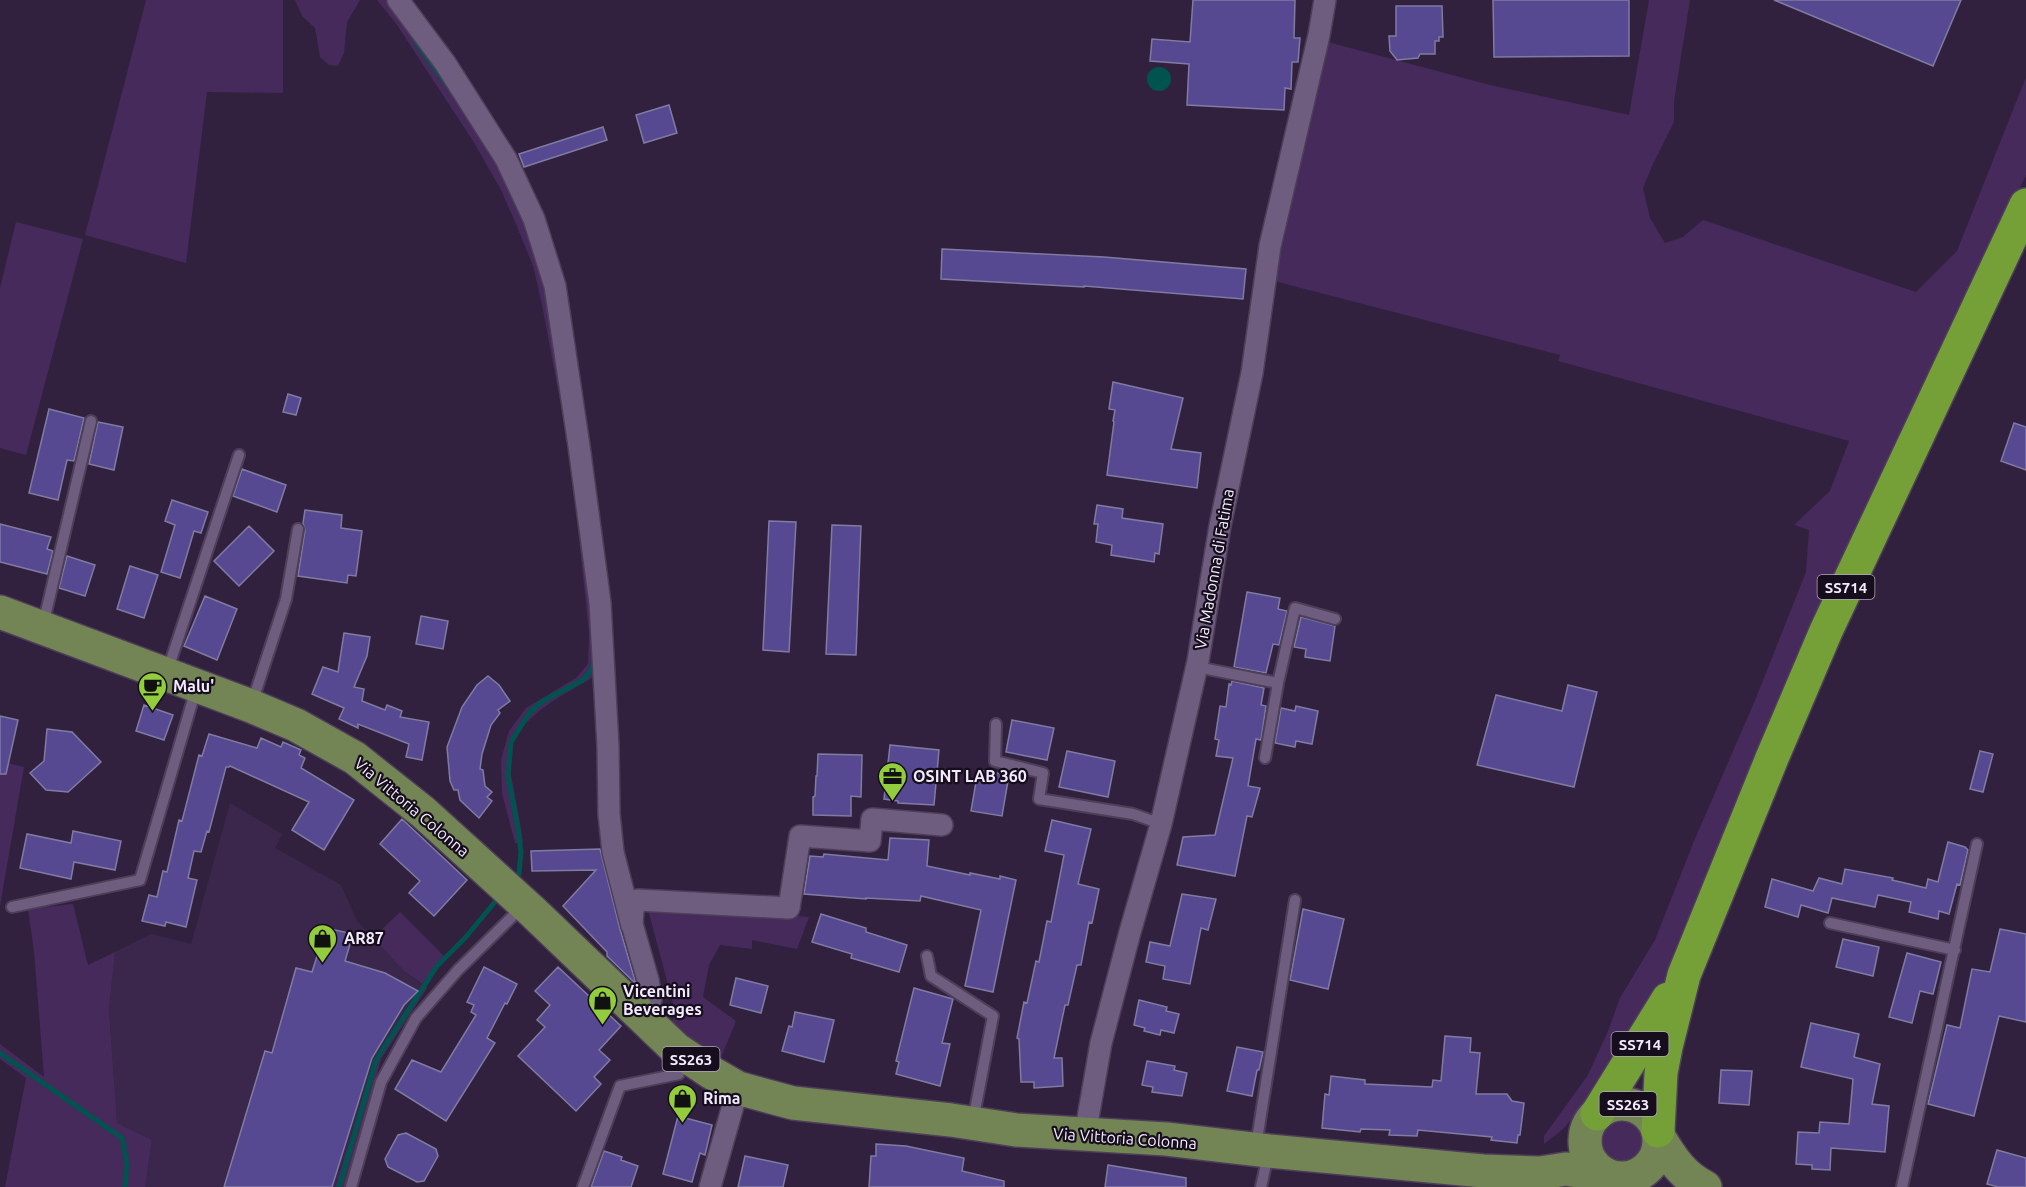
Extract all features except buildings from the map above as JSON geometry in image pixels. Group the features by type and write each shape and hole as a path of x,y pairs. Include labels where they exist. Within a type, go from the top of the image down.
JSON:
{"highway":[{"name":"SS714","path":"1659,1135 1661,1073 1684,975 1826,631 2026,205"},
{"name":"SS714","path":"1592,1121 1684,975"}],"main road":[{"name":"Via Vittoria Colonna","path":"0,612 251,706 296,725 355,758 423,812 525,904 676,1049 738,1088 793,1103 1016,1130 1166,1139 1531,1177 1566,1169 1621,1177"},
{"name":"SS263","path":"1678,1187 1598,1171 1590,1162 1584,1139 1592,1121 1605,1108 1616,1104 1637,1107 1654,1121 1659,1135 1679,1169 1688,1178 1705,1187"},
{"name":"Via Vittoria Colonna","path":"1531,1177 1545,1157 1592,1121"},
{"name":"SS263","path":"1621,1177 1642,1173 1650,1166 1656,1157 1659,1135"}],"street":[{"path":"398,0 444,63 506,159 534,219 555,286 600,603 608,746 609,814 613,852 648,980 651,999 645,1020"},
{"name":"Via Madonna di Fatima","path":"1085,1135 1101,1042 1161,824 1197,667 1220,526 1252,373 1270,246 1325,0"},
{"path":"632,925 633,909 638,900 789,909 800,836 870,841 872,819 942,825"},
{"path":"710,1187 738,1088"}],"lane":[{"path":"42,628 92,421"},
{"path":"166,675 239,455"},
{"path":"251,706 286,599 298,529"},
{"path":"1265,758 1278,683 1295,608 1335,619"},
{"path":"1197,667 1278,683"},
{"path":"12,907 140,880 197,686"},
{"path":"996,724 994,761 1043,773 1039,799 1133,814 1161,824"},
{"path":"1902,1187 1977,844"},
{"path":"1261,1187 1262,1150 1295,900"},
{"path":"351,1187 381,1082 416,1018 458,970 525,904"},
{"path":"1830,923 1955,950"},
{"path":"927,956 931,976 993,1016 972,1124"},
{"path":"583,1187 620,1086 679,1074 687,1056"}],"shaded area":[{"path":"146,0 283,0 283,93 207,92 186,263 85,235"},
{"path":"295,0 360,0 347,22 344,53 338,66 329,65 320,57 315,28 302,16"},
{"path":"377,0 394,0 510,179 545,267 600,673 540,710 516,736 511,752 510,769 523,843 515,843 502,793 501,760 509,731 526,708 576,678 588,664 589,633 570,453 533,266 516,224 501,190 475,144 397,25"},
{"path":"1649,0 1690,0 1674,101 1674,122 1643,188 1650,218 1665,243 1683,237 1703,220 1916,292 1957,251 2026,77 2026,175 1994,242 1681,952 1652,1008 1586,1104 1563,1129 1544,1144 1544,1136 1588,1075 1620,998 1655,940 1806,572 1809,530 1794,525 1830,491 1849,441 1558,361 1560,355 1274,281 1324,41 1490,85 1629,115"},
{"path":"1159,67 1167,71 1171,79 1167,87 1159,91 1151,87 1147,79 1151,71"},
{"path":"16,222 83,239 26,455 0,448 0,288"},
{"path":"0,761 24,767 0,906"},
{"path":"230,803 282,834 275,848 341,885 357,921 404,971 422,985 376,1056 335,1187 145,1187 152,1140 117,1123 109,1009 115,952 151,934 191,944"},
{"path":"646,902 809,917 797,949 752,940 752,949 720,945 709,965 703,997 736,1021 720,1060 672,1025 675,1011"},
{"path":"73,904 88,965 115,952 109,1009 117,1123 152,1140 145,1187 5,1187 26,1078 0,1059 0,1044 44,1077 34,951 28,909"},
{"path":"400,912 444,956 422,984 404,971 373,938"},
{"path":"422,984 427,988 381,1059 347,1187 335,1187 376,1056"},
{"path":"1617,1117 1627,1117 1640,1124 1647,1137 1647,1147 1640,1160 1627,1167 1617,1167 1608,1163 1601,1156 1597,1147 1597,1137 1601,1128 1608,1121"}],"waterway":[{"path":"415,41 447,85"},
{"path":"519,874 521,852 508,776 511,742 530,712 543,701 583,680 592,669 594,658"},
{"path":"339,1187 376,1060 437,966 465,938 499,897"},
{"path":"0,1053 122,1138 127,1163 125,1187"}],"place":[{"name":"Malu'","path":"152,712"},
{"name":"OSINT LAB 360","path":"892,802"},
{"name":"AR87","path":"323,964"},
{"name":"Vicentini Beverages","path":"602,1026"},
{"name":"Rima","path":"682,1124"}]}
